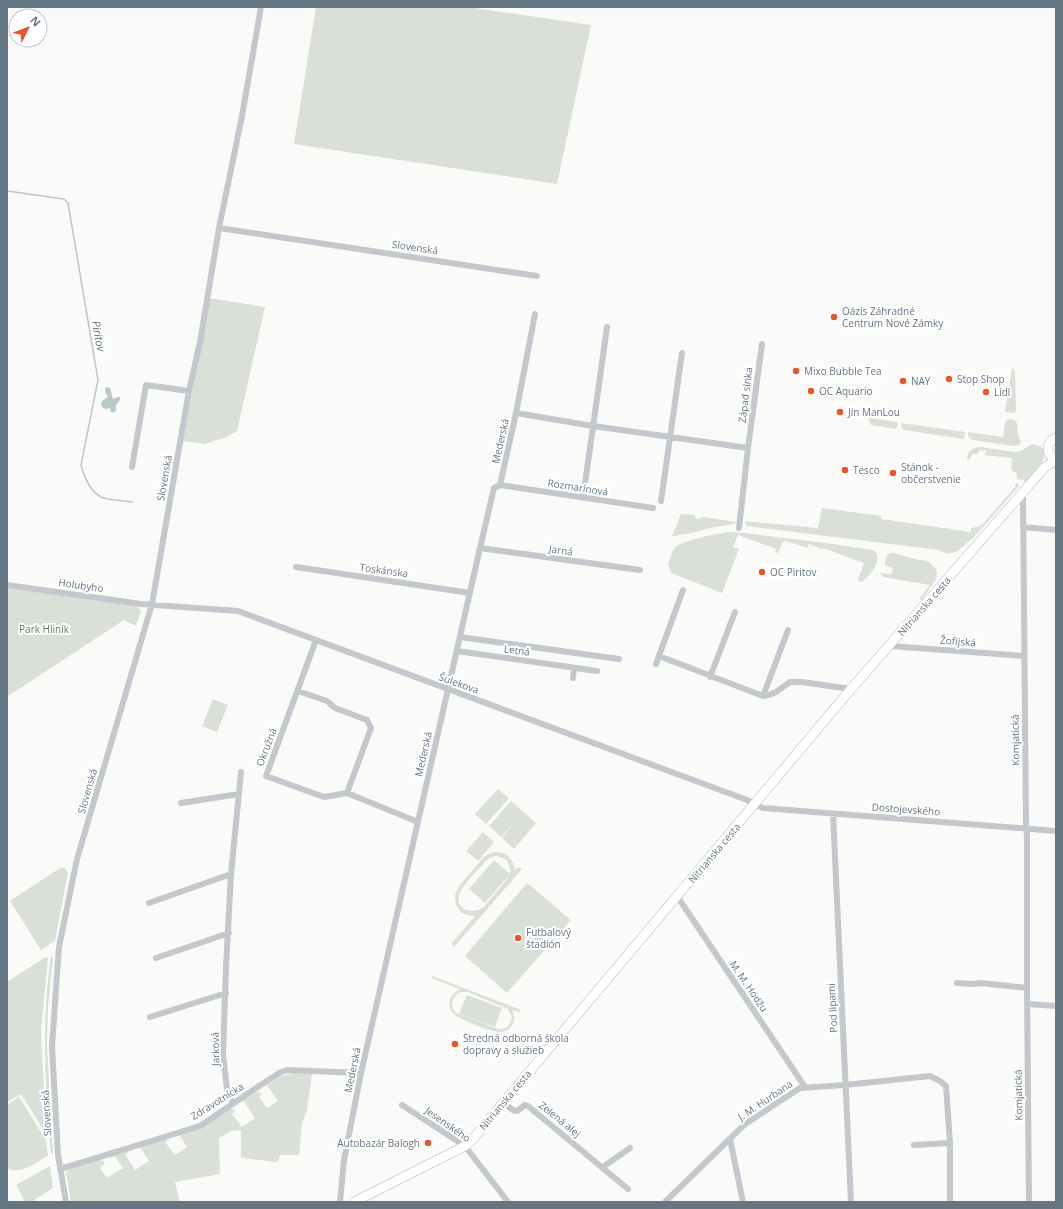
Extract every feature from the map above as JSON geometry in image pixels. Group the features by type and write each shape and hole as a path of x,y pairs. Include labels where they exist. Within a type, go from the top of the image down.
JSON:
{"main road":[{"name":"Nitrianska cesta","path":"354,1202 464,1146 472,1140 851,689 1054,457 1048,450 1048,444 1055,438"}],"street":[{"name":"Slovenská","path":"66,1202 57,1142 52,1046 59,947 77,859 152,604 189,391 200,342 219,228 242,116 261,7"},
{"name":"Slovenská","path":"219,228 537,276"},
{"name":"Mederská","path":"340,1202 344,1160 361,1073 494,488 500,485 516,413 535,314"},
{"path":"583,498 607,327"},
{"name":"Západ slnka","path":"739,528 762,344"},
{"path":"661,500 682,353"},
{"path":"132,467 146,385 189,391"},
{"path":"516,413 593,426 748,448"},
{"name":"Rozmarínová","path":"500,485 653,508"},
{"name":"Komjatická","path":"1023,493 1029,1202"},
{"path":"1023,527 1056,530"},
{"name":"Jarná","path":"480,548 640,570"},
{"name":"Toskánska","path":"296,567 470,593"},
{"name":"Holubyho","path":"7,585 141,604 152,604"},
{"path":"656,664 683,590"},
{"name":"Šulekova","path":"152,604 238,611 755,804"},
{"path":"710,677 734,612"},
{"path":"763,696 788,630"},
{"path":"460,637 619,659"},
{"name":"Okružná","path":"316,640 266,776 324,797 347,793"},
{"name":"Žofijská","path":"890,646 1024,656"},
{"name":"Letná","path":"457,651 597,671"},
{"path":"659,656 710,677 763,696 779,690 790,682 802,682 851,689"},
{"path":"573,678 574,668"},
{"path":"768,682 773,688 779,690"},
{"path":"298,691 327,701 334,708 366,720 371,728 347,793 418,822"},
{"name":"Jarková","path":"233,1103 227,1090 223,1054 231,874 241,772"},
{"path":"181,803 239,794"},
{"name":"Dostojevského","path":"755,804 763,808 1056,831"},
{"name":"Pod lipami","path":"833,814 850,1202"},
{"path":"149,902 231,874"},
{"name":"M. M. Hodžu","path":"677,896 805,1087"},
{"path":"156,958 229,933"},
{"path":"957,983 980,983 1027,988"},
{"path":"150,1018 226,993"},
{"path":"1028,1004 1056,1006"},
{"name":"Zdravotnícka","path":"60,1169 68,1168 200,1126 259,1086 281,1072 287,1070 361,1073"},
{"name":"J. M. Hurbana","path":"665,1202 745,1124 800,1088 930,1076 946,1086 950,1142"},
{"name":"Zelená alej","path":"503,1103 517,1111 525,1105 528,1106 628,1189"},
{"name":"Jesenského","path":"402,1105 464,1146 508,1202"},
{"path":"730,1140 743,1202"},
{"path":"914,1145 950,1142 950,1202"},
{"path":"603,1168 630,1148"}],"green space":[{"path":"316,7 468,7 591,25 557,184 294,144"},
{"path":"209,298 265,307 237,431 227,437 204,444 183,441"},
{"path":"1012,368 1015,371 1016,411 1014,413 1005,412"},
{"path":"868,418 898,422 897,427 895,429 871,425"},
{"path":"1011,419 1016,421 1017,424 1018,435 1021,442 1019,445 1014,446 972,440 968,436 968,432 1003,437 1005,423 1007,420"},
{"path":"901,423 965,432 964,439 904,430"},
{"path":"1032,444 1040,446 1044,450 1044,455 1043,461 1027,483 1023,480 1017,479 1016,473 1012,471 1012,458 984,455 987,451 980,450 977,454 972,454 970,460 967,459 970,450 977,447 1015,452 1021,451"},
{"path":"1016,483 1018,483 1019,486 975,536 958,551 948,554 939,550 747,526 744,521 818,528 822,508 881,516 881,519 971,532 971,528 982,525 1015,487"},
{"path":"681,514 694,515 696,519 703,517 737,522 735,524 718,526 688,534 672,536"},
{"path":"728,532 873,550 876,553 877,562 872,572 865,580 861,582 858,579 864,563 809,544 807,548 786,541 783,542 778,553 775,552 776,549 738,535 733,547 739,549 722,593 671,573 668,565 672,552 679,545 684,542"},
{"path":"890,553 928,561 935,568 937,573 936,579 921,601 919,599 930,585 883,577 880,573 892,574 893,568 885,565 887,556"},
{"name":"Park Hliník","path":"7,587 135,605 141,610 136,626 124,620 7,697"},
{"path":"213,699 228,705 217,732 202,726"},
{"path":"498,789 509,798 486,824 475,814"},
{"path":"511,801 536,823 514,849 502,838 515,821 501,837 489,826"},
{"path":"483,832 494,842 478,861 466,851"},
{"path":"498,852 505,854 513,862 515,870 518,867 522,869 454,947 451,944 475,916 466,915 461,912 456,905 455,895 459,886 488,854","holes":["495,856 507,861 510,867 510,874 494,860 469,889 485,903 509,875 507,879 484,907 475,911 462,908 458,900 460,891 486,861"]},
{"path":"60,868 64,868 68,872 55,941 41,950 10,901"},
{"name":"Futbalový štadión","path":"527,883 571,920 507,993 465,956"},
{"path":"51,956 53,958 48,1006 47,1046 53,1153 51,1154 47,1104 45,1030"},
{"path":"46,957 48,958 41,1031 45,1132 21,1094 7,1102 7,982"},
{"path":"432,976 521,1010 520,1012 512,1010 514,1021 507,1030 499,1032 483,1028 470,1023 452,1012 449,1004 451,997 460,989 431,978","holes":["468,992 508,1009 512,1017 509,1025 506,1028 498,1029 456,1013 452,1004 454,998 459,993"]},
{"path":"467,995 502,1008 495,1027 459,1014"},
{"path":"294,1073 312,1074 307,1110 302,1123 299,1155 280,1155 278,1162 241,1158 241,1130 231,1131 219,1138 220,1174 175,1182 180,1202 71,1202 66,1173 70,1169 99,1160 105,1163 100,1168 107,1178 123,1168 115,1156 110,1159 111,1156 127,1151 129,1152 125,1154 135,1170 149,1161 140,1147 166,1139 169,1140 165,1142 175,1155 187,1147 179,1134 229,1109 233,1109 235,1111 232,1114 242,1127 255,1118 243,1100 257,1092 260,1092 262,1094 259,1097 267,1108 278,1101 267,1085 281,1076"},
{"path":"19,1097 46,1140 48,1156 29,1167 14,1170 9,1169 7,1166 7,1105"},
{"path":"50,1166 53,1188 31,1202 25,1202 16,1185"}],"shaded area":[{"path":"105,388 110,388 113,399 120,397 120,400 116,405 116,411 113,413 111,412 110,408 103,408 101,404 102,401 108,397 105,391"}],"waterway":[{"name":"Piritov","path":"7,191 64,199 68,203 98,380 81,465 88,483 93,491 101,497 133,502"}],"place":[{"name":"Oázis Záhradné Centrum Nové Zámky","path":"834,317"},
{"name":"Mixo Bubble Tea","path":"796,371"},
{"name":"Stop Shop","path":"949,379"},
{"name":"NAY","path":"903,381"},
{"name":"OC Aquario","path":"811,391"},
{"name":"Lidl","path":"986,392"},
{"name":"Jin ManLou","path":"840,412"},
{"name":"Tesco","path":"845,470"},
{"name":"Stánok - občerstvenie","path":"893,473"},
{"name":"OC Piritov","path":"762,572"},
{"name":"Futbalový štadión","path":"518,938"},
{"name":"Stredná odborná škola dopravy a služieb","path":"455,1044"},
{"name":"Autobazár Balogh","path":"428,1143"}]}
